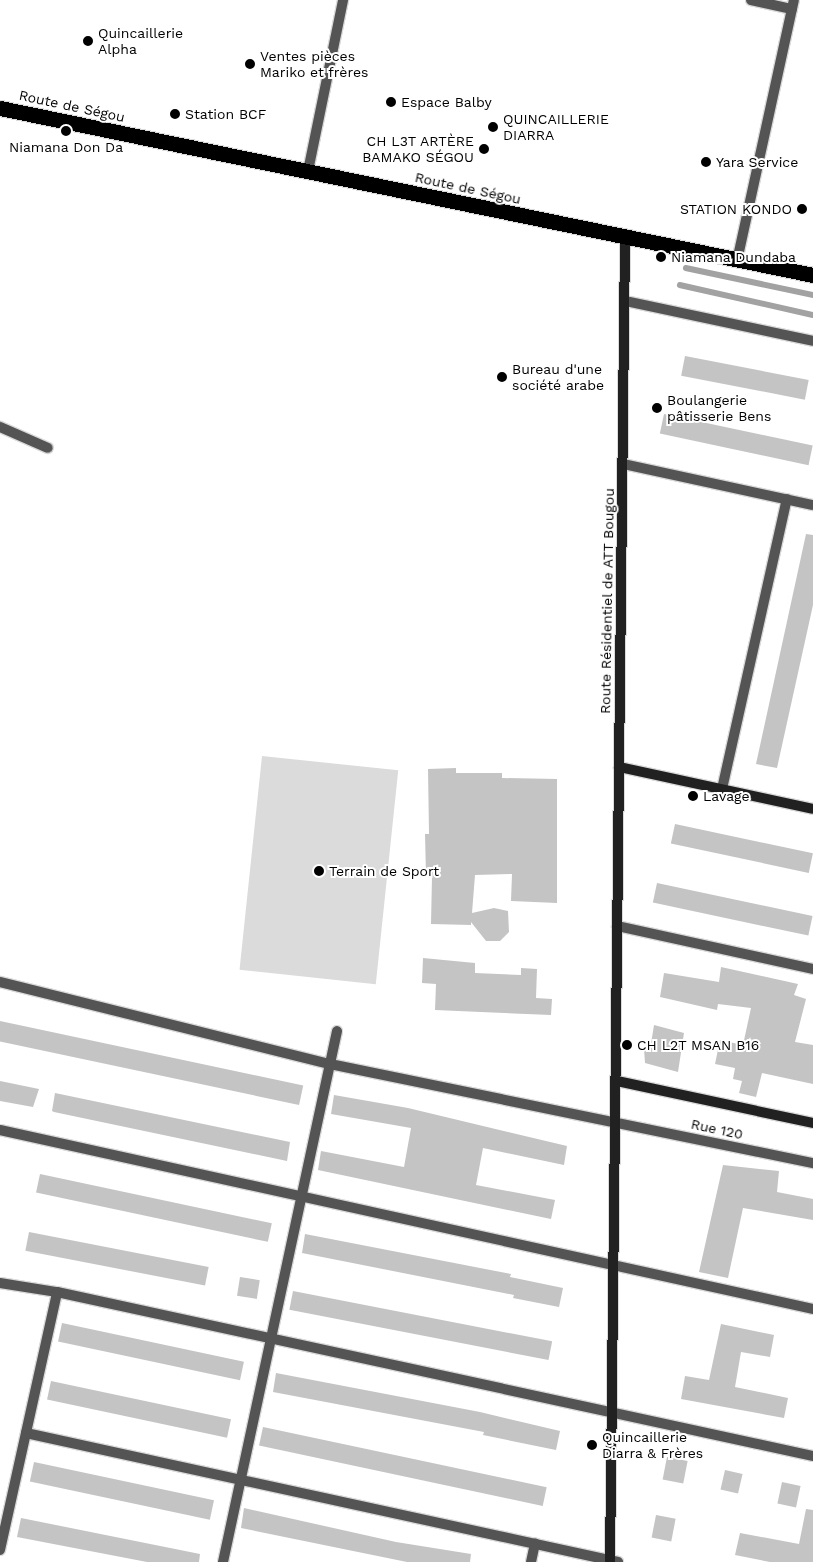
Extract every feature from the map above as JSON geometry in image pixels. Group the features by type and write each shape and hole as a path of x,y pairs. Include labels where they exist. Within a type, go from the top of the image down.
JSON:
{"highway":[{"name":"Route de Ségou","path":"0,108 625,238 813,275"}],"street":[{"path":"308,172 343,0"},
{"path":"737,261 793,4 751,0"},
{"name":"Route Résidentiel de ATT Bougou","path":"613,1561 612,1413 625,238"},
{"path":"625,301 813,341"},
{"path":"0,427 48,448"},
{"path":"623,464 813,505"},
{"path":"722,789 786,499"},
{"path":"619,767 813,809"},
{"path":"617,926 813,969"},
{"name":"Rue 120","path":"0,982 330,1064 616,1121 813,1163"},
{"path":"223,1562 337,1031"},
{"path":"617,1081 813,1123"},
{"path":"0,1130 615,1267 813,1309"},
{"path":"0,1283 57,1292 813,1456"},
{"path":"0,1550 57,1292"},
{"path":"26,1433 613,1561"},
{"path":"531,1562 535,1544"}],"shaded area":[{"name":"Terrain de Sport","path":"262,756 398,770 376,984 240,970"}],"building":[{"path":"685,356 809,380 805,400 681,376"},
{"path":"664,414 813,446 809,465 660,434"},
{"path":"806,534 813,535 813,605 777,768 756,764"},
{"path":"456,768 456,773 502,773 502,778 557,779 557,903 511,901 512,874 475,875 472,913 494,908 508,911 509,932 500,941 486,941 471,922 471,925 431,924 432,876 426,876 425,834 429,834 428,769"},
{"path":"675,824 813,853 809,873 671,844"},
{"path":"657,883 813,916 808,936 653,903"},
{"path":"423,958 475,963 475,973 521,975 521,968 537,969 536,998 552,999 551,1015 435,1010 436,984 422,983"},
{"path":"721,967 798,984 794,995 806,999 795,1042 813,1045 813,1084 762,1073 756,1097 739,1093 742,1081 733,1079 735,1068 715,1064 720,1040 743,1045 751,1008 718,1004 717,1010 660,997 664,973 719,982"},
{"path":"0,1021 303,1085 299,1105 0,1041"},
{"path":"654,1025 684,1033 678,1072 645,1063 644,1049 650,1050"},
{"path":"0,1081 39,1089 33,1107 0,1101"},
{"path":"55,1093 290,1142 287,1161 54,1112 52,1111"},
{"path":"334,1095 408,1108 567,1146 564,1165 483,1148 476,1185 555,1200 551,1219 318,1170 321,1151 404,1167 411,1128 331,1114"},
{"path":"723,1165 779,1171 777,1192 813,1199 813,1220 743,1208 728,1278 699,1272"},
{"path":"40,1174 272,1223 268,1242 36,1193"},
{"path":"29,1232 209,1267 205,1286 25,1251"},
{"path":"305,1234 511,1274 510,1277 563,1288 559,1307 513,1298 514,1295 302,1253"},
{"path":"240,1277 260,1280 257,1299 237,1296"},
{"path":"293,1291 552,1341 549,1360 289,1310"},
{"path":"62,1323 244,1362 240,1380 58,1342"},
{"path":"721,1324 774,1335 770,1357 741,1352 735,1387 788,1398 784,1418 681,1399 685,1376 709,1380"},
{"path":"276,1373 480,1412 560,1431 556,1450 483,1435 484,1432 273,1392"},
{"path":"51,1381 231,1419 227,1438 47,1400"},
{"path":"263,1427 547,1487 543,1506 259,1446"},
{"path":"667,1457 688,1461 683,1484 663,1480"},
{"path":"34,1462 214,1500 210,1520 30,1482"},
{"path":"725,1470 743,1474 738,1494 721,1489"},
{"path":"782,1482 801,1486 796,1507 777,1504"},
{"path":"244,1508 396,1542 471,1554 470,1562 407,1562 241,1528"},
{"path":"806,1509 813,1510 813,1562 770,1562 735,1555 740,1533 799,1544"},
{"path":"656,1515 676,1519 671,1541 652,1538"},
{"path":"21,1518 200,1554 199,1562 147,1562 17,1537"}],"waterway":[{"path":"686,268 813,295"},
{"path":"680,285 813,315"}],"place":[{"name":"Quincaillerie Alpha","path":"88,41"},
{"name":"Ventes pièces Mariko et frères","path":"250,64"},
{"name":"Espace Balby","path":"391,102"},
{"name":"Station BCF","path":"175,114"},
{"name":"QUINCAILLERIE DIARRA","path":"493,127"},
{"name":"Niamana Don Da","path":"66,131"},
{"name":"CH L3T ARTÈRE BAMAKO SÉGOU","path":"484,149"},
{"name":"Yara Service","path":"706,162"},
{"name":"STATION KONDO","path":"802,209"},
{"name":"Niamana Dundaba","path":"661,257"},
{"name":"Bureau d'une société arabe","path":"502,377"},
{"name":"Boulangerie pâtisserie Bens","path":"657,408"},
{"name":"Lavage","path":"693,796"},
{"name":"Terrain de Sport","path":"319,871"},
{"name":"CH L2T MSAN B16","path":"627,1045"},
{"name":"Quincaillerie Diarra & Frères","path":"592,1445"}]}
